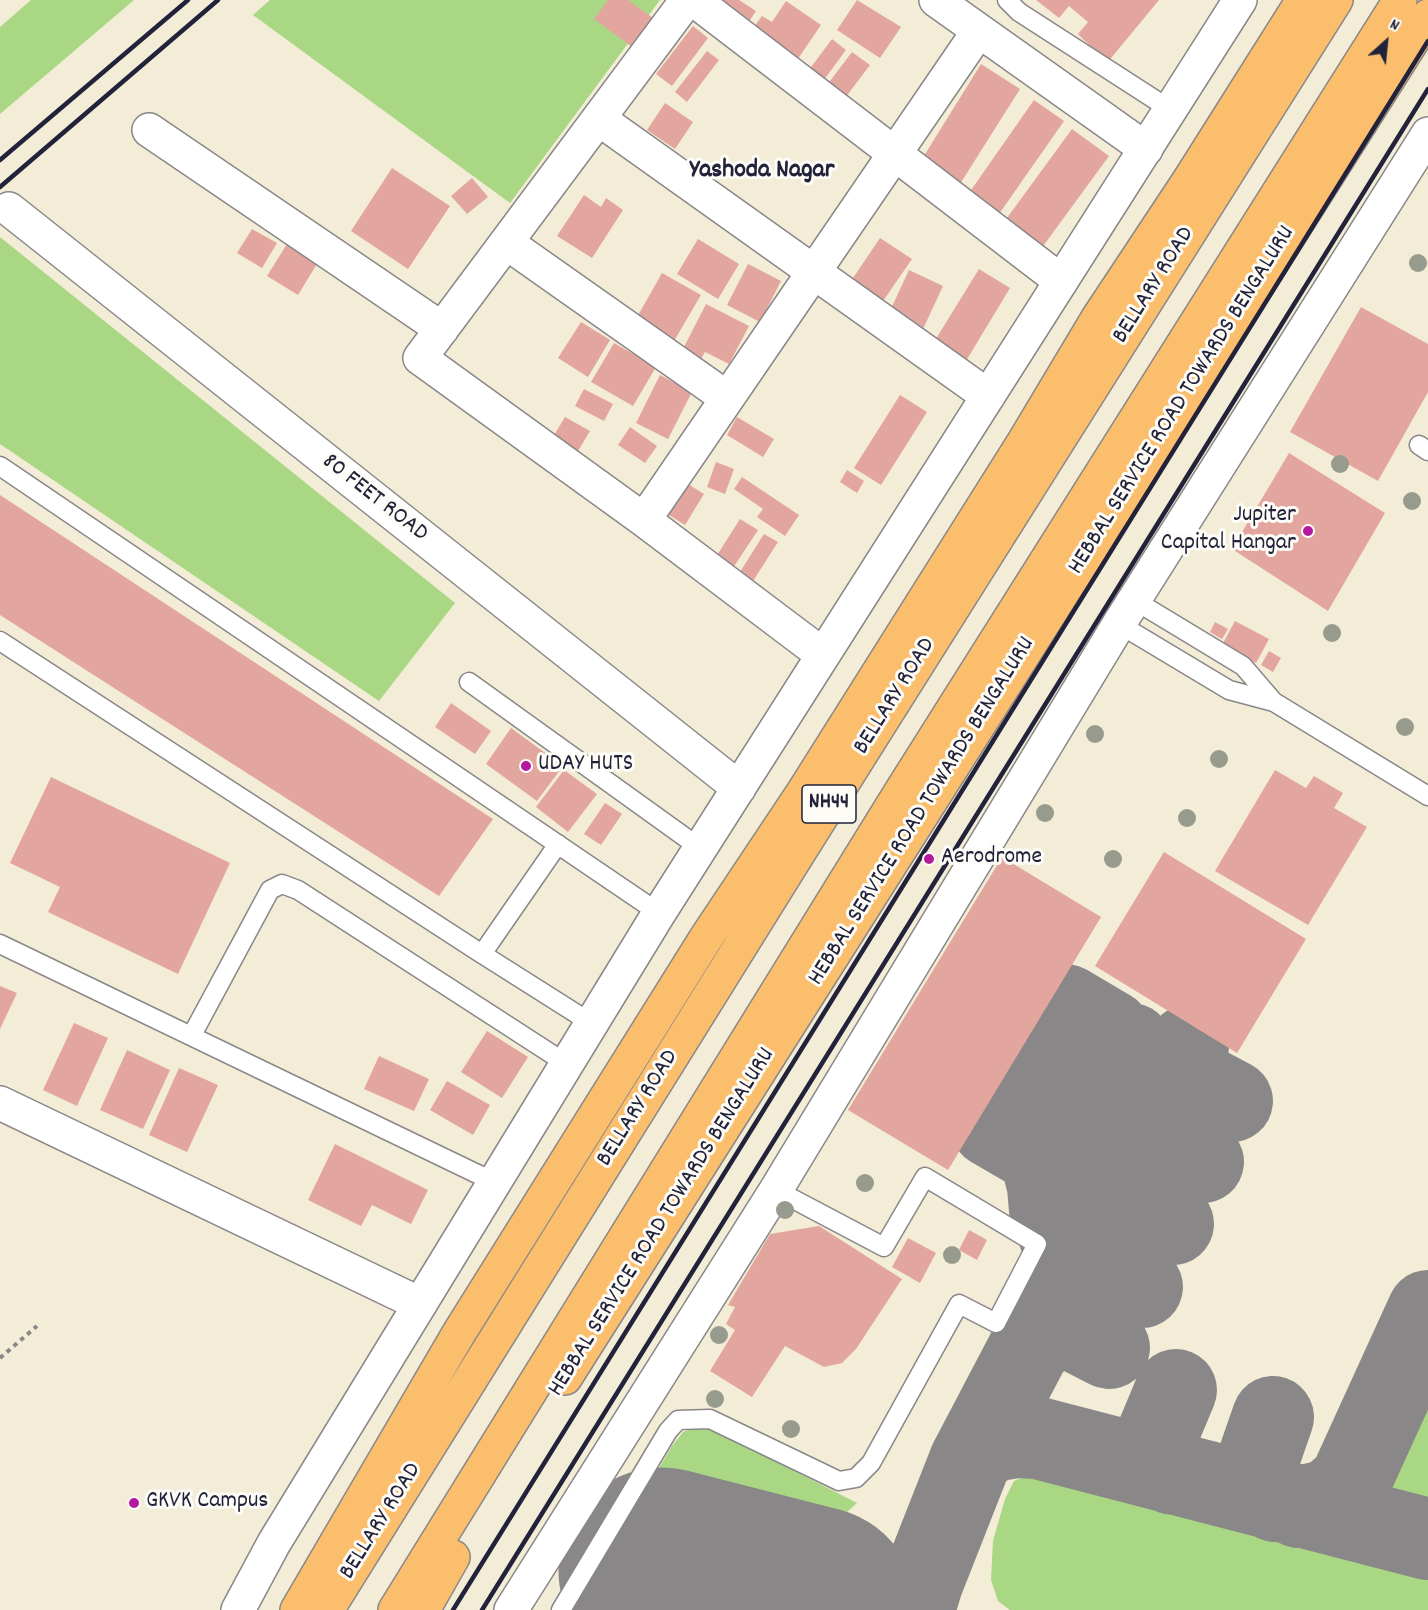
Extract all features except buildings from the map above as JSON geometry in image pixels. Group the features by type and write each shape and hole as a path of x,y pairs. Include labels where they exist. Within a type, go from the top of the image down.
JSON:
{"highway":[{"path":"297,1610 459,1333 706,938 802,794 1025,440 1098,318 1190,179 1303,0"},
{"name":"BELLARY ROAD","path":"327,1610 801,849 1336,0"},
{"name":"NH44","path":"395,1610 902,790 1400,0"},
{"name":"HEBBAL SERVICE ROAD TOWARDS BENGALURU","path":"423,1610 500,1480 1428,16"}],"street":[{"path":"687,0 420,358 644,520 823,655"},
{"path":"694,0 1061,281"},
{"path":"936,0 1146,149"},
{"path":"238,1610 273,1543 591,1023 1240,0"},
{"path":"644,520 978,32"},
{"path":"599,119 988,396"},
{"path":"149,130 442,329"},
{"path":"511,1610 776,1190 1126,612 1428,134"},
{"name":"80 FEET ROAD","path":"9,209 739,788"},
{"path":"507,243 727,398"},
{"path":"0,1103 420,1304"}],"lane":[{"path":"1007,0 1018,12 1171,110"},
{"path":"0,466 660,913"},
{"path":"1126,612 1243,666 1274,702"},
{"path":"1126,612 1229,690 1274,702 1428,796"},
{"path":"0,641 591,1023"},
{"path":"469,682 700,848"},
{"path":"482,954 558,844"},
{"path":"192,1035 270,890 282,884 298,890 567,1064"},
{"path":"0,945 192,1035 494,1182"},
{"path":"561,1610 668,1431 678,1420 710,1419 839,1481 856,1478 871,1463 959,1304 996,1323 1037,1244 925,1177 884,1247 776,1190"}],"path":[{"path":"0,1358 37,1326"}],"green space":[{"path":"31,0 134,0 0,114 0,27"},
{"path":"270,0 660,0 510,203 253,15"},
{"path":"0,237 455,603 379,701 0,444"},
{"path":"1428,1344 1428,1502 1385,1491 1375,1480 1376,1460"},
{"path":"695,1428 714,1430 857,1503 847,1512 824,1523 781,1538 717,1536 669,1526 649,1610 575,1610 672,1446 683,1432"},
{"path":"1030,1474 1428,1574 1428,1610 1010,1610 998,1601 991,1580 993,1541 1005,1499 1014,1481"}],"taxiway":[{"path":"1066,1005 1110,1031 1119,1046 1118,1066"},
{"path":"1062,1287 1066,1273 1065,1250 1050,1210 1048,1186 1131,1044"},
{"path":"914,1610 922,1583 970,1461 1188,1046"},
{"path":"1030,1065 1072,1090 1084,1106 1083,1125"},
{"path":"1163,1094 1178,1083 1198,1083 1232,1101"},
{"path":"991,1126 1034,1151 1043,1166 1048,1186"},
{"path":"1129,1158 1136,1149 1156,1144 1168,1144 1203,1162"},
{"path":"1098,1218 1106,1209 1124,1203 1133,1204 1173,1224"},
{"path":"1062,1287 1076,1270 1094,1265 1142,1287"},
{"path":"1299,1507 1330,1500 1350,1482 1428,1311"},
{"path":"1032,1345 1047,1331 1070,1328 1109,1348"},
{"path":"1173,1474 1155,1457 1153,1445 1176,1390"},
{"path":"1273,1417 1257,1463 1256,1476 1265,1494 1275,1501"},
{"path":"970,1461 982,1446 998,1440 1017,1437 1038,1438 1428,1539"},
{"path":"691,1610 695,1601 707,1592 724,1588 748,1592"}],"runway":[{"path":"662,1571 814,1610"}],"railway":[{"path":"0,160 188,0"},
{"path":"0,187 218,0"},
{"path":"453,1610 1428,41"},
{"path":"482,1610 1428,89"}],"place":[{"name":"Jupiter Capital Hangar","path":"1308,531"},
{"name":"UDAY HUTS","path":"526,766"},
{"name":"Aerodrome","path":"929,859"},
{"name":"GKVK Campus","path":"134,1503"}],"district":[{"name":"Yashoda Nagar","path":"762,172"}]}
